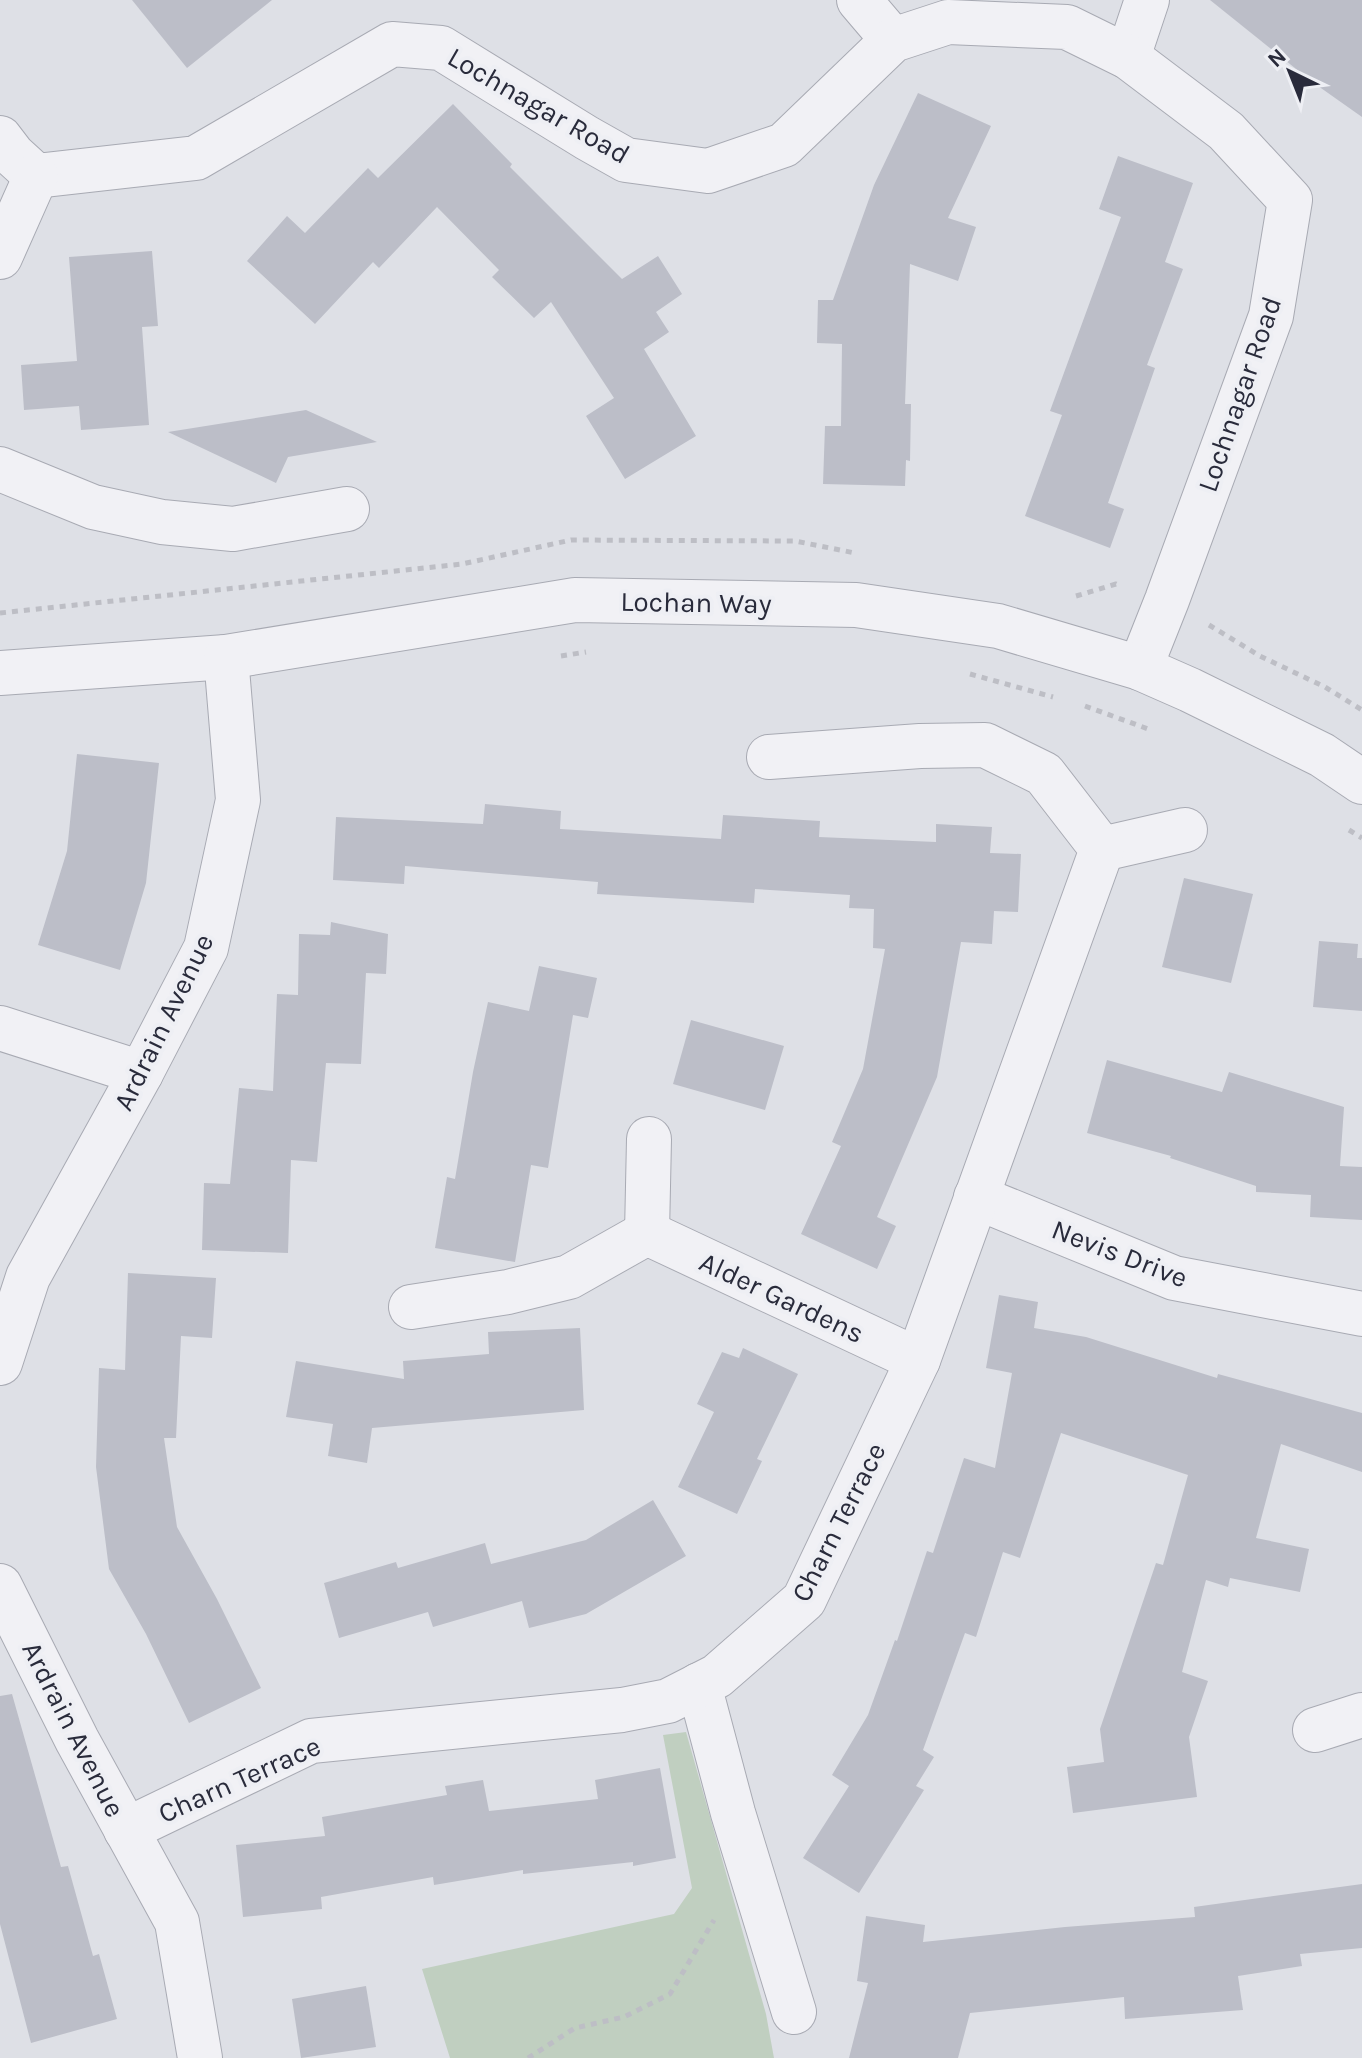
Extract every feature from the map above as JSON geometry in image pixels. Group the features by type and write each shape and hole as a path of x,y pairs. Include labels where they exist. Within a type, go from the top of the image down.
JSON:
{"street":[{"path":"859,0 893,40"},
{"path":"1128,57 1147,0"},
{"name":"Lochnagar Road","path":"36,176 196,158 392,44 441,48 626,160 708,171 784,145 893,40 948,22 1067,27 1128,57 1226,131 1290,200 1271,316 1140,668"},
{"path":"0,138 36,176 0,257"},
{"path":"0,469 93,507 162,522 233,529 347,509"},
{"name":"Lochan Way","path":"0,673 226,657 575,600 856,605 998,626 1140,668 1322,755 1362,782"},
{"name":"Ardrain Avenue","path":"0,1363 28,1277 206,948 238,800 226,657"},
{"path":"769,757 920,746 985,745 1044,774 1102,849 1185,830"},
{"name":"Charn Terrace","path":"126,1830 311,1741 622,1710 668,1701 717,1676 804,1600 918,1360 1102,849"},
{"path":"0,1028 141,1073"},
{"path":"411,1307 508,1292 569,1277 647,1233 649,1139"},
{"name":"Nevis Drive","path":"976,1197 1174,1278 1362,1314"},
{"name":"Alder Gardens","path":"647,1233 918,1360"},
{"name":"Ardrain Avenue","path":"0,1586 77,1740 177,1922 200,2058"},
{"path":"699,1685 733,1813 794,2012"},
{"path":"1315,1730 1362,1715"}],"path":[{"path":"551,657 596,651"},
{"path":"960,672 1065,701"},
{"path":"1081,705 1161,734"},
{"path":"1339,824 1362,838"},
{"path":"528,2058 575,2028 624,2017 670,1994 716,1916"}],"green space":[{"path":"686,1732 766,2014 774,2058 450,2058 422,1969 674,1914 692,1888 663,1735"}],"building":[{"path":"132,0 272,0 187,68"},
{"path":"1210,0 1362,0 1362,117 1311,81"},
{"path":"918,93 991,126 948,218 976,227 958,281 910,264 905,404 911,404 910,461 906,460 905,486 823,484 825,426 841,426 842,344 817,343 818,300 833,300 874,185"},
{"path":"453,104 512,164 510,167 622,279 658,256 682,294 656,312 669,332 644,349 696,436 625,479 586,416 614,398 551,302 534,318 492,277 499,270 437,207 379,268 373,262 315,324 247,261 287,216 305,233 368,168 378,178"},
{"path":"1118,156 1193,183 1165,262 1183,269 1147,365 1155,368 1108,503 1124,509 1110,548 1025,516 1062,415 1050,411 1121,217 1099,209"},
{"path":"152,251 158,326 142,327 149,425 81,430 79,406 24,410 21,365 77,361 69,257"},
{"path":"306,410 377,442 288,457 276,483 168,432"},
{"path":"77,754 159,763 146,883 120,970 38,945 67,851"},
{"path":"485,804 561,811 560,829 721,839 723,815 820,821 819,837 936,842 936,824 992,827 990,853 1021,854 1018,912 994,911 992,944 961,942 937,1077 877,1217 896,1226 877,1269 801,1234 841,1146 832,1142 863,1069 885,949 873,948 874,909 849,908 850,895 755,889 754,903 597,894 598,882 405,866 404,884 333,880 336,817 483,824"},
{"path":"1184,878 1253,894 1231,983 1162,967"},
{"path":"331,922 388,934 386,974 366,973 361,1064 326,1063 317,1162 291,1160 288,1253 202,1250 204,1183 230,1184 239,1088 273,1091 277,994 298,995 299,934 330,935"},
{"path":"1319,941 1358,944 1357,958 1362,958 1362,1011 1313,1007"},
{"path":"539,966 597,978 588,1018 573,1015 548,1168 531,1165 515,1262 435,1248 447,1177 455,1179 488,1002 529,1011"},
{"path":"691,1020 784,1046 765,1110 673,1084"},
{"path":"1107,1060 1222,1092 1229,1072 1344,1107 1340,1166 1362,1167 1362,1220 1310,1217 1311,1195 1256,1192 1256,1186 1171,1156 1087,1133"},
{"path":"128,1273 216,1278 212,1338 181,1336 176,1438 164,1438 177,1527 261,1688 189,1723 146,1634 109,1569 96,1467 99,1368 125,1370"},
{"path":"999,1295 1038,1302 1034,1328 1086,1337 1217,1378 1218,1374 1362,1413 1362,1472 1281,1444 1256,1538 1309,1549 1300,1592 1230,1578 1228,1587 1206,1580 1182,1672 1208,1681 1189,1737 1197,1797 1073,1813 1067,1767 1104,1762 1100,1729 1156,1563 1163,1565 1188,1475 1061,1433 1020,1558 1003,1552 976,1637 965,1633 923,1750 934,1757 916,1786 924,1790 859,1893 803,1858 849,1786 832,1775 868,1715 927,1551 933,1553 964,1458 995,1468 1012,1373 986,1368"},
{"path":"580,1328 584,1410 372,1428 367,1463 328,1456 333,1424 286,1417 296,1361 404,1379 403,1361 489,1354 488,1332"},
{"path":"743,1348 798,1374 757,1459 762,1461 737,1514 678,1487 714,1412 697,1404 722,1352 739,1358"},
{"path":"653,1500 686,1556 586,1614 529,1628 522,1601 433,1627 428,1612 339,1638 324,1583 396,1562 398,1568 485,1543 491,1564 586,1540"},
{"path":"12,1694 61,1867 68,1866 93,1956 99,1954 117,2019 31,2043 0,1924 0,1696"},
{"path":"660,1768 676,1858 633,1866 633,1862 523,1874 523,1870 434,1885 433,1877 321,1897 322,1909 243,1917 236,1845 325,1836 322,1817 447,1795 445,1786 483,1780 489,1811 598,1799 595,1780"},
{"path":"1362,1884 1362,1948 1300,1954 1302,1966 1238,1976 1243,2010 1125,2019 1124,1997 970,2013 958,2058 849,2058 868,1983 857,1981 866,1916 925,1925 923,1942 1195,1917 1194,1907"},
{"path":"366,1986 376,2047 301,2058 292,1999"}]}
